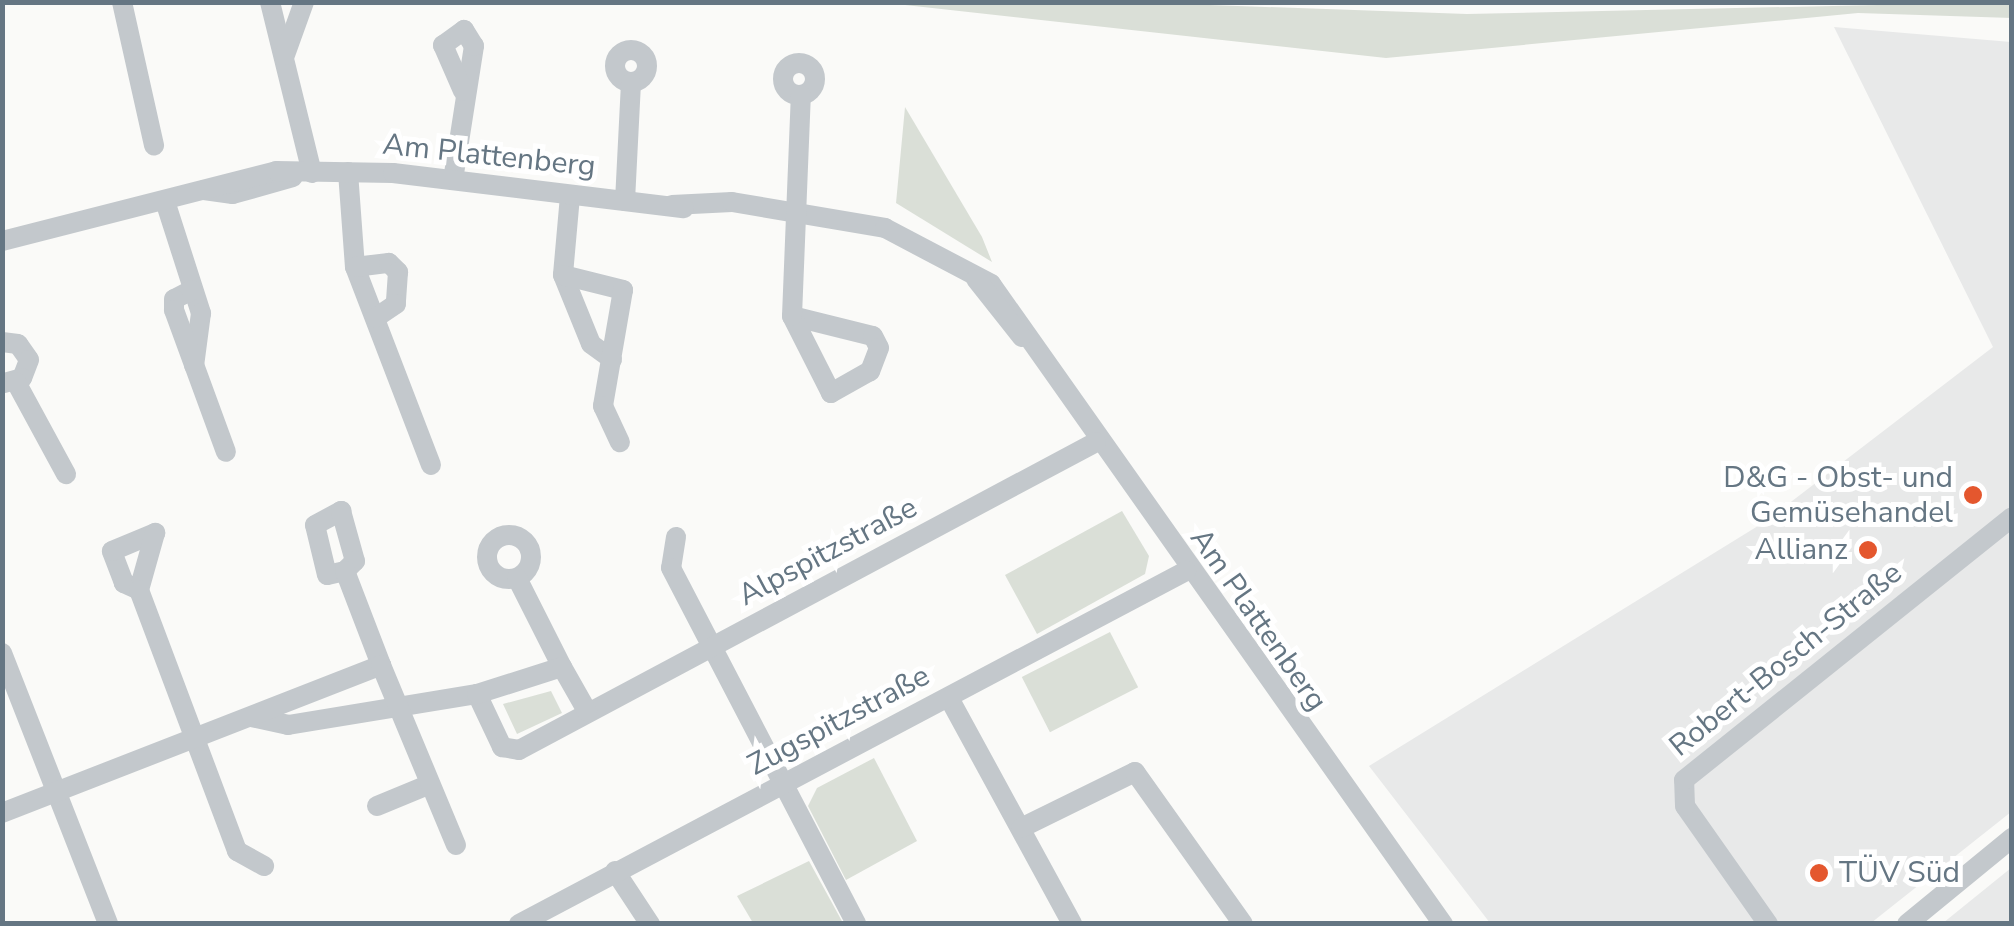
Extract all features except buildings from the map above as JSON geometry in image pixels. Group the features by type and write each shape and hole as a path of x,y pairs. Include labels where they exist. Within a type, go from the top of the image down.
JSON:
{"street":[{"path":"122,2 154,145"},
{"path":"270,2 284,55 305,173"},
{"path":"284,55 304,2"},
{"path":"626,200 631,83"},
{"path":"453,180 463,91"},
{"path":"792,316 872,336 879,348 870,370 830,393 792,316 801,94"},
{"path":"348,172 355,268 431,465"},
{"name":"Am Plattenberg","path":"2,241 202,190 233,194 305,173 348,172 453,180 672,205 717,214 762,210 884,228 972,272 1031,345 1186,571 1443,924"},
{"path":"570,196 562,275 591,344 612,359"},
{"path":"165,201 203,342 194,366 226,452"},
{"path":"355,268 388,263 398,272 396,304 375,318"},
{"path":"562,275 623,290 602,406 620,442"},
{"path":"2,342 27,354 9,382 66,474"},
{"name":"Alpspitzstraße","path":"477,694 510,752 710,650 1096,442"},
{"name":"Robert-Bosch-Straße","path":"1768,924 1685,806 1684,780 2012,517"},
{"path":"676,536 671,568 780,786 856,924"},
{"path":"345,571 428,785 456,845"},
{"name":"Zugspitzstraße","path":"519,924 1186,571"},
{"path":"517,578 587,711"},
{"path":"140,590 237,852 264,866"},
{"path":"2,652 108,924"},
{"path":"2,813 381,665"},
{"path":"249,717 288,725 396,704 477,694 562,667"},
{"path":"949,698 1072,924"},
{"path":"1022,828 1135,772 1243,924"},
{"path":"376,806 428,785"},
{"path":"1908,924 2012,838"},
{"path":"615,871 650,924"}],"shaded area":[{"path":"2011,2 2012,18 1858,13 1386,58 887,3 1155,3 1467,14"},
{"path":"1834,27 2011,42 2011,812 1871,923 1490,923 1369,766 1766,521 1993,347"},
{"path":"905,107 982,237 992,262 896,203"},
{"path":"1122,511 1149,556 1145,574 1037,634 1005,575"},
{"path":"1110,632 1138,687 1050,732 1022,677"},
{"path":"551,691 562,713 517,734 503,704"},
{"path":"874,758 917,841 846,880 808,806 817,788"},
{"path":"809,861 843,923 753,923 737,896"},
{"path":"2011,868 2011,923 1943,923"}],"place":[{"name":"D&G - Obst- und Gemüsehandel","path":"1973,495"},
{"name":"Allianz","path":"1868,550"},
{"name":"TÜV Süd","path":"1819,873"}]}
